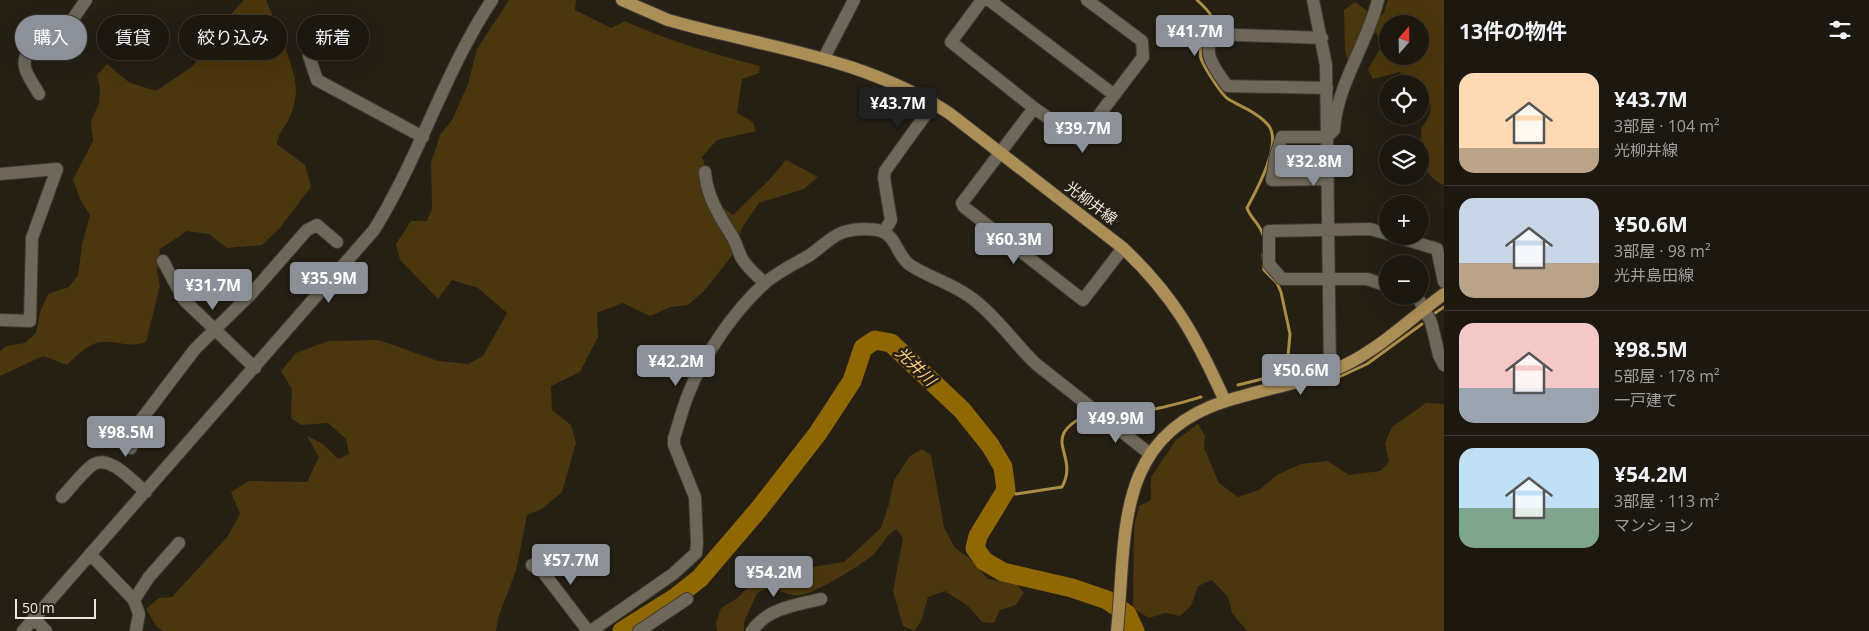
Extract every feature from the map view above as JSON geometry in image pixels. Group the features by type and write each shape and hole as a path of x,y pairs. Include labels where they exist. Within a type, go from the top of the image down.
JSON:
{"main road":[{"name":"光柳井線","path":"622,0 690,26 824,58 861,69 894,82 934,103 1123,248 1162,286 1198,342 1226,401"},
{"path":"1117,631 1128,506 1137,480 1150,454 1165,436 1178,424 1226,401 1307,381 1362,355 1444,294"}],"street":[{"path":"39,94 24,67 23,59 28,53 70,23 86,0"},
{"path":"23,631 374,230 423,138 465,43 492,0"},
{"path":"824,58 854,0"},
{"path":"982,0 951,42 1034,108 1080,140 1113,94 1143,57 1142,41 1087,0"},
{"path":"989,0 1113,94"},
{"path":"1313,0 1326,65 1330,371"},
{"path":"1328,179 1272,180 1276,154 1282,137 1327,137 1334,130 1335,111 1350,71 1370,30 1378,0"},
{"path":"1322,38 1212,34 1207,47 1209,57 1226,86 1327,88"},
{"path":"310,60 317,80 423,138"},
{"path":"884,232 891,220 884,178 885,171 934,103"},
{"path":"1034,108 962,203 964,207 1083,300 1123,248"},
{"path":"0,174 57,169 32,238 30,321 0,320"},
{"path":"705,172 710,197 718,214 733,237 747,266 765,283"},
{"path":"131,448 138,424 195,349 251,294 307,230 317,225 337,242"},
{"path":"532,565 543,572 590,631 673,574 696,553 695,497 674,445 674,438 694,380 725,329 747,300 765,283 787,267 809,255 841,231 875,229 884,232 893,240 901,258 910,265 961,290 974,300 997,320 1019,348 1036,364 1150,454"},
{"path":"1379,232 1370,229 1269,231 1270,264 1282,279 1367,279 1379,283"},
{"path":"1424,245 1437,249 1444,282"},
{"path":"163,261 184,300 255,368"},
{"path":"1421,305 1432,322 1444,365"},
{"path":"62,498 94,464 105,462 112,465 146,492"},
{"path":"134,600 149,577 179,543"},
{"path":"90,554 134,600 139,614 136,631"},
{"path":"752,631 759,622 770,614 821,598"},
{"path":"639,631 687,599"},
{"path":"34,618 46,631"}],"shaded area":[{"path":"244,0 266,0 272,15 215,15 231,14"},
{"path":"509,0 576,0 575,10 611,28 625,21 691,46 760,66 759,73 742,79 737,113 753,122 756,131 717,140 702,157 718,203 733,215 770,179 786,160 818,177 804,189 759,203 742,228 731,257 704,291 688,305 671,307 650,316 623,303 597,313 598,337 580,372 551,386 552,410 571,425 576,443 562,492 542,509 527,515 516,571 498,618 496,631 163,631 156,626 146,609 159,598 172,597 228,536 240,514 231,492 249,481 307,482 319,457 307,436 323,444 338,459 349,454 346,439 328,423 301,425 291,418 292,389 281,371 296,353 328,341 379,340 438,361 468,364 483,356 507,313 478,288 452,280 438,299 400,260 396,244 411,221 427,221 432,208 431,163 440,135 452,120 468,84 477,49"},
{"path":"1388,0 1444,0 1444,185 1436,181 1429,174 1429,135 1421,135 1421,128 1423,125 1429,125 1429,75 1404,75 1399,72 1379,75 1379,77 1373,79 1368,69 1379,51 1379,65 1429,65 1429,15 1383,15"},
{"path":"1355,2 1370,13 1383,15 1379,15 1379,40 1376,33 1361,37 1348,61 1345,51 1344,10"},
{"path":"287,54 293,71 296,94 291,114 280,134 277,144 305,165 311,187 279,229 262,245 227,248 209,234 187,231 160,249 157,271 160,286 146,342 140,344 109,342 93,344 67,365 43,356 0,376 0,352 6,346 25,343 36,333 40,312 48,294 69,287 78,275 82,245 90,215 80,199 73,179 93,141 91,121 99,103 100,89 97,75 107,64 130,83 156,91 192,67 197,60 287,60"},
{"path":"1426,403 1444,404 1444,631 1247,631 1232,613 1228,597 1212,580 1198,586 1191,606 1180,616 1165,613 1149,618 1133,608 1134,527 1139,506 1151,500 1151,477 1176,440 1198,424 1205,436 1204,448 1219,483 1238,497 1259,490 1277,475 1301,464 1328,461 1349,475 1380,471 1389,462 1385,443 1392,427"},
{"path":"922,449 931,455 944,527 955,548 969,558 988,579 1016,584 1024,592 1016,605 1000,610 994,623 982,622 968,606 945,591 928,597 921,621 914,631 903,626 893,591 903,538 897,529 887,537 874,554 838,578 815,590 800,595 782,592 772,586 757,593 744,622 744,631 717,631 716,623 721,608 742,594 751,578 752,570 800,569 844,562 881,528 894,480 910,456"}],"waterway":[{"path":"1197,0 1209,12 1211,19 1211,25 1200,55 1207,70 1228,99 1260,117 1269,126 1272,134 1270,156 1266,168 1247,208 1263,235"},
{"path":"1263,254 1264,270 1277,283 1281,292 1290,334 1287,368"},
{"path":"1435,313 1444,307"},
{"path":"1339,377 1367,364 1422,324"},
{"name":"光井川","path":"622,631 676,597 700,578 759,509 818,433 852,381 863,348 875,340 891,343 962,410 990,445 1003,467 1006,490 978,536 975,548 984,561 1003,572 1072,588 1107,600 1127,614 1135,631"},
{"path":"1238,385 1262,379 1287,368 1307,374"},
{"path":"1102,410 1114,412 1139,411 1164,407 1201,397"},
{"path":"1006,490 1016,494 1062,487 1067,464 1062,446 1062,438 1066,430 1076,421 1093,412"}]}
